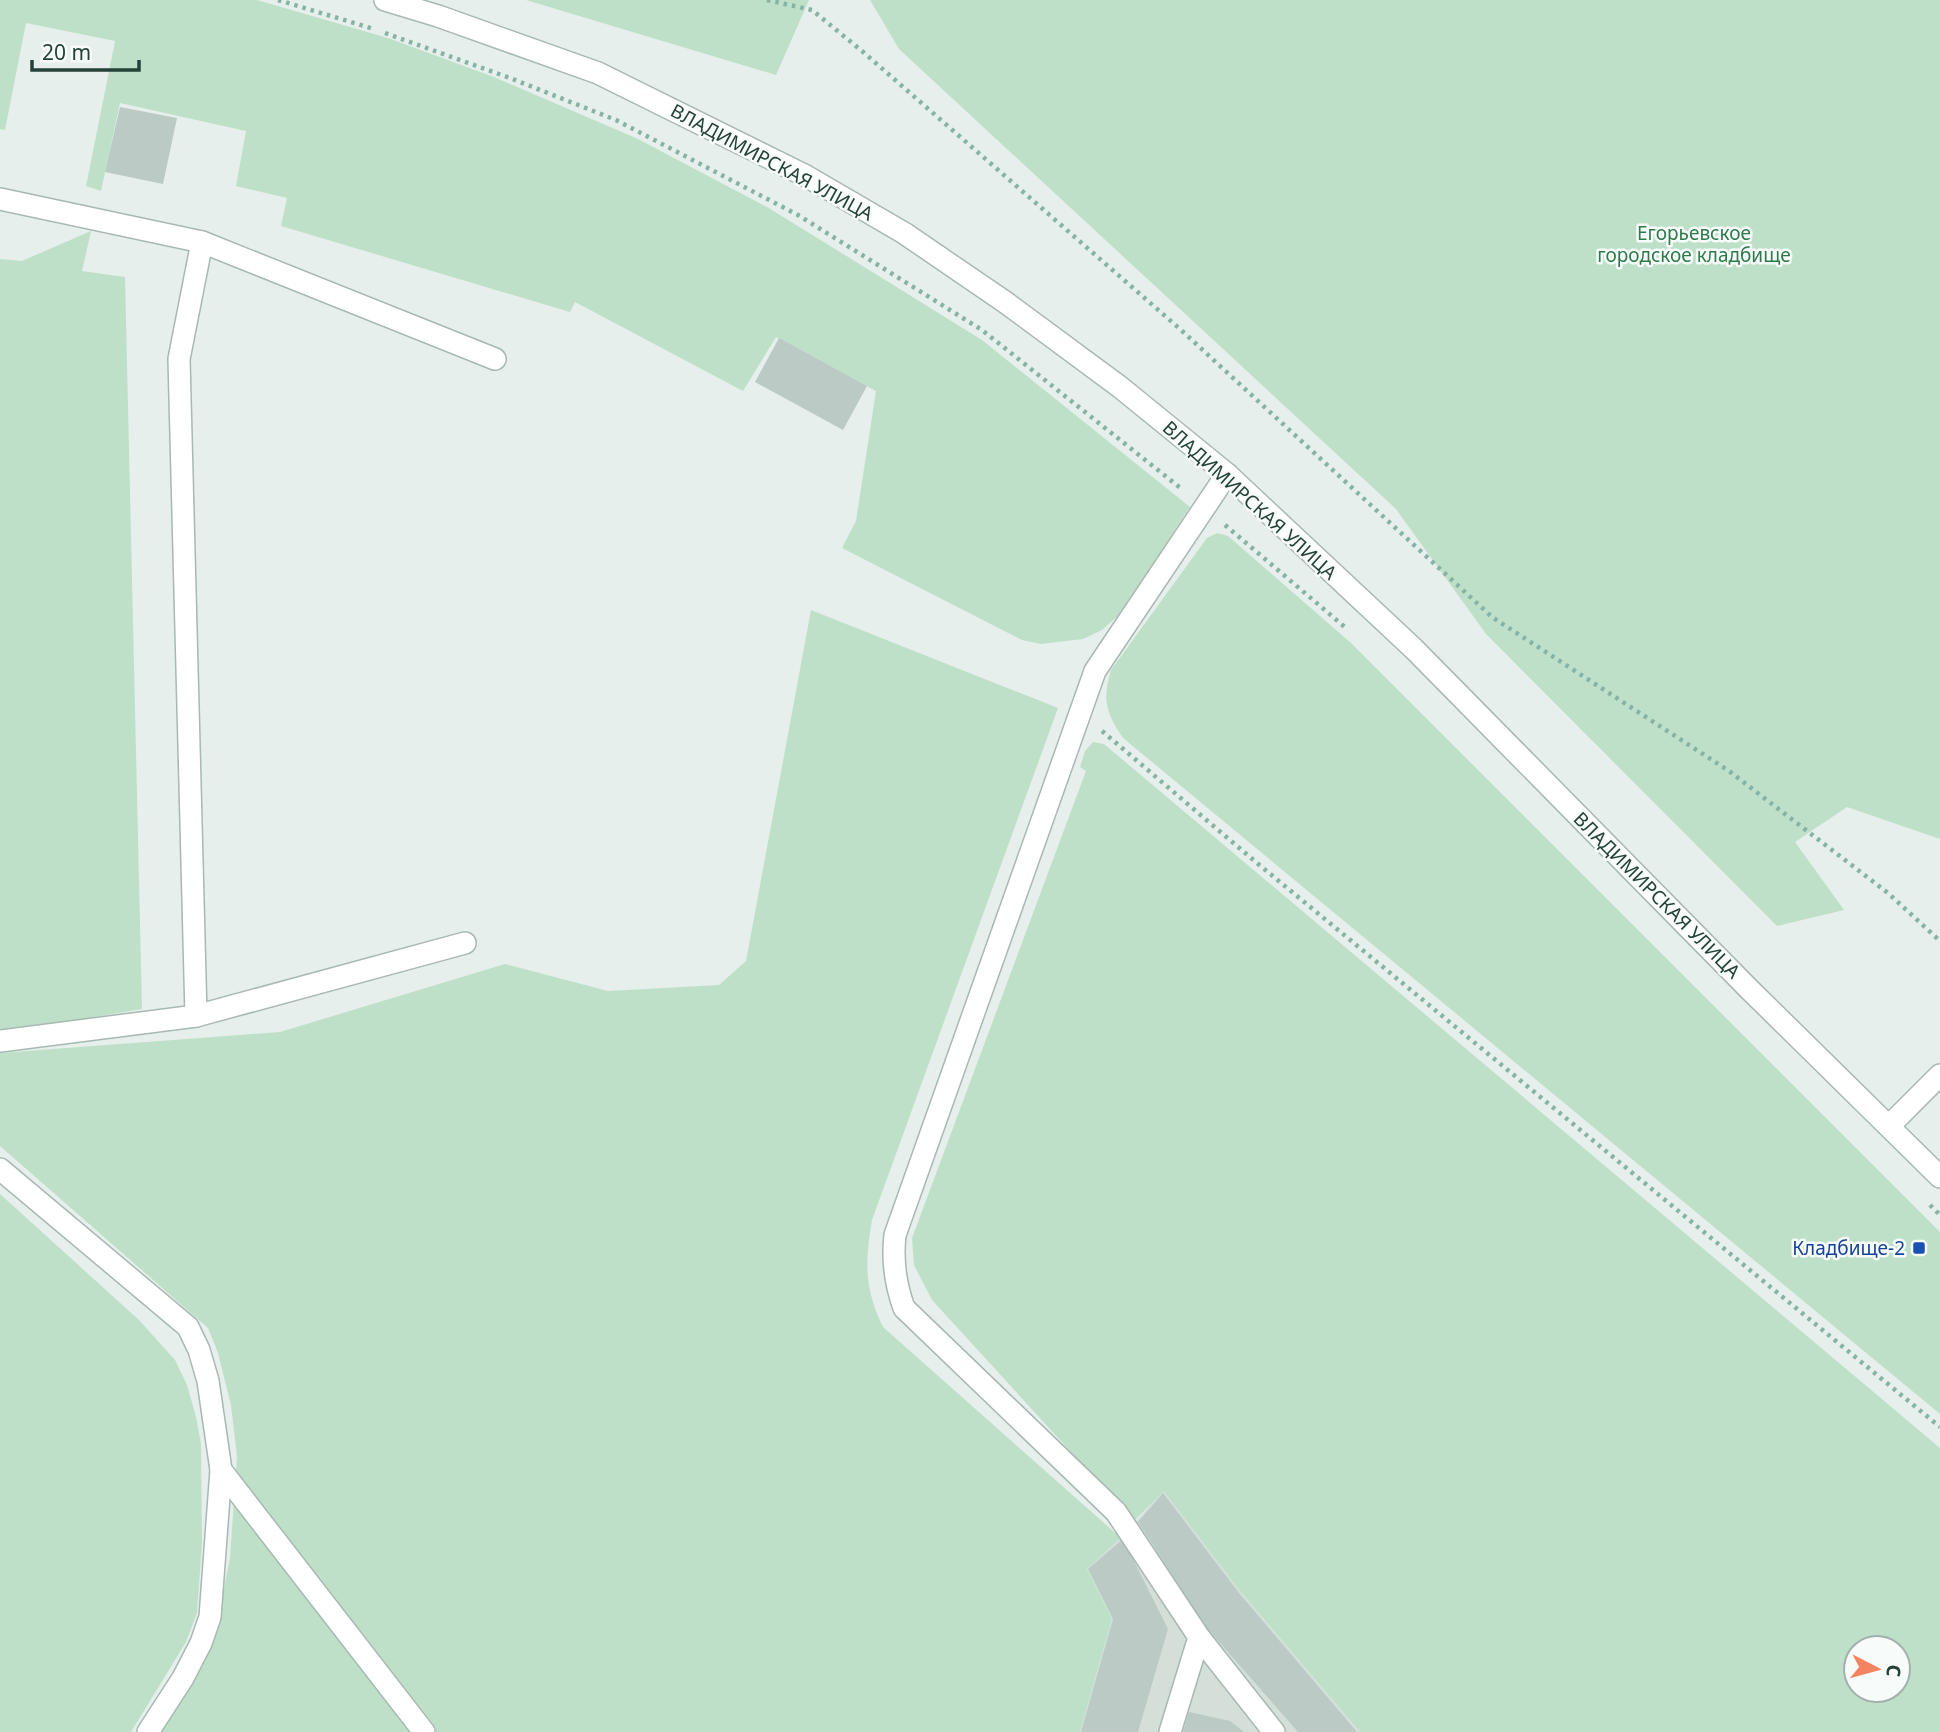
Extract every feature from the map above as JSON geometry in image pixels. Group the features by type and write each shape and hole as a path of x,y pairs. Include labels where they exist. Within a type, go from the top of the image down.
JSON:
{"street":[{"name":"ВЛАДИМИРСКАЯ УЛИЦА","path":"384,0 438,16 598,73 806,176 904,233 1005,302 1120,387 1227,474 1414,649 1738,978 1940,1177"},
{"path":"0,199 202,242 495,359"},
{"path":"197,1016 179,359 202,242"},
{"path":"1227,474 1095,671 895,1234 893,1253 897,1288 904,1308 1116,1512 1199,1637 1274,1732"},
{"path":"0,1041 197,1016 465,943"},
{"path":"1889,1126 1940,1074"},
{"path":"0,1169 188,1327 199,1350 208,1381 221,1470 210,1618 183,1678 148,1732"},
{"path":"221,1470 424,1732"},
{"path":"1170,1732 1199,1637"}],"path":[{"path":"767,0 812,10 862,51 1180,329 1492,617 1729,771 1888,893 1940,942"},
{"path":"1080,713 1268,872 1940,1427"}],"shaded area":[{"path":"1164,1490 1240,1591 1360,1732 1080,1732 1112,1619 1087,1569 1121,1538"}],"green space":[{"path":"0,0 257,0 388,38 494,77 638,139 767,207 853,260 982,340 1190,507 1121,613 1102,630 1083,639 1041,644 1022,640 842,548 856,521 876,391 776,337 743,391 575,302 570,312 281,226 287,198 236,186 246,131 120,103 101,191 86,186 115,41 26,23 5,130 0,129"},
{"path":"526,0 809,0 776,75"},
{"name":"Егорьевское городское кладбище","path":"870,0 1940,0 1940,839 1847,807 1795,842 1844,910 1777,926 1486,634 1396,509 899,49"},
{"path":"91,231 82,271 125,277 142,1009 31,1028 0,1030 0,259 22,261"},
{"path":"1217,533 1228,536 1351,643 1940,1232 1940,1414 1123,738 1107,706 1111,670 1207,538"},
{"path":"811,610 1058,708 872,1220 867,1262 872,1300 883,1327 1121,1538 1087,1569 1112,1619 1080,1732 162,1732 215,1633 230,1558 237,1457 231,1405 218,1353 208,1328 0,1146 0,1053 280,1032 505,964 608,991 719,985 746,961"},
{"path":"1093,742 1104,744 1940,1448 1940,1732 1360,1732 1240,1591 1164,1491 1134,1521 932,1300 914,1265 912,1238 1086,771 1080,767 1085,751"},
{"path":"0,1194 139,1320 175,1360 187,1385 196,1417 201,1444 202,1543 197,1613 186,1642 131,1732 0,1732"}],"building":[{"path":"120,107 177,118 163,184 105,172"},
{"path":"779,338 867,386 843,430 755,382"},
{"path":"1163,1493 1239,1593 1357,1732 1298,1732 1205,1626 1138,1522"},
{"path":"1123,1539 1168,1629 1138,1732 1081,1732 1113,1619 1088,1569"},
{"path":"1189,1712 1230,1721 1244,1732 1183,1732"}],"place":[{"name":"Кладбище-2","path":"1919,1248"}]}
